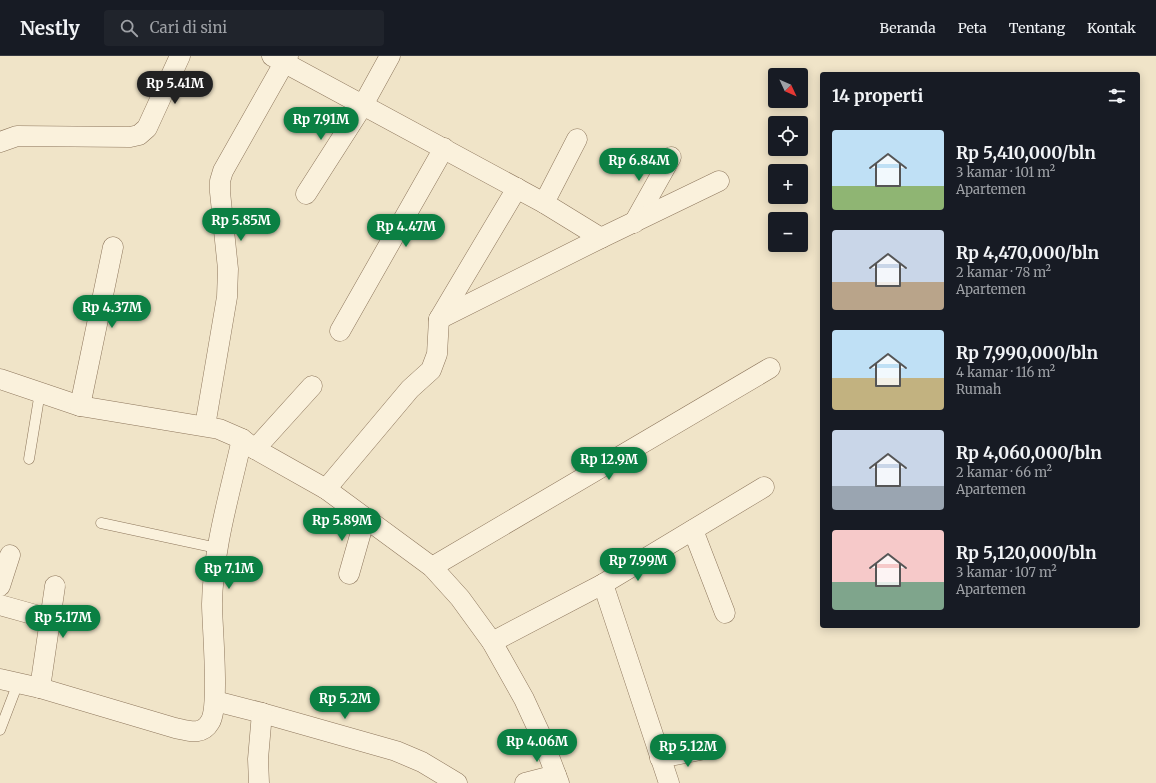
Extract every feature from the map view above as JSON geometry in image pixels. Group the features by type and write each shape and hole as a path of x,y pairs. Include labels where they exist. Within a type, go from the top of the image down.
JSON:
{"street":[{"path":"0,142 17,136 130,137 139,135 147,128 180,56"},
{"path":"306,194 363,105 390,56"},
{"path":"205,426 227,297 228,269 220,180 223,171 282,58 363,105 544,203 602,238"},
{"path":"544,203 577,139"},
{"path":"340,331 444,148"},
{"path":"634,223 671,157"},
{"path":"439,319 720,181"},
{"path":"326,489 410,389 431,370 437,354 439,319 517,188"},
{"path":"80,406 113,247"},
{"path":"432,567 770,368"},
{"path":"0,379 80,406 219,429 249,444 326,489 432,567 460,598 492,642 524,699 558,779 525,783"},
{"path":"9,681 40,688 175,728 196,732 206,728 211,720 214,700 212,603 217,548 249,444 312,386"},
{"path":"492,642 603,584 764,487"},
{"path":"350,574 365,518"},
{"path":"693,530 725,614"},
{"path":"0,586 10,555"},
{"path":"603,584 669,783"},
{"path":"40,688 55,586"},
{"path":"0,605 50,619"},
{"path":"214,700 396,751 422,762 457,783"},
{"path":"259,783 258,759 262,713"},
{"path":"660,758 710,748"}],"lane":[{"path":"29,459 40,392"},
{"path":"101,523 217,548"},
{"path":"0,730 9,681"}]}
